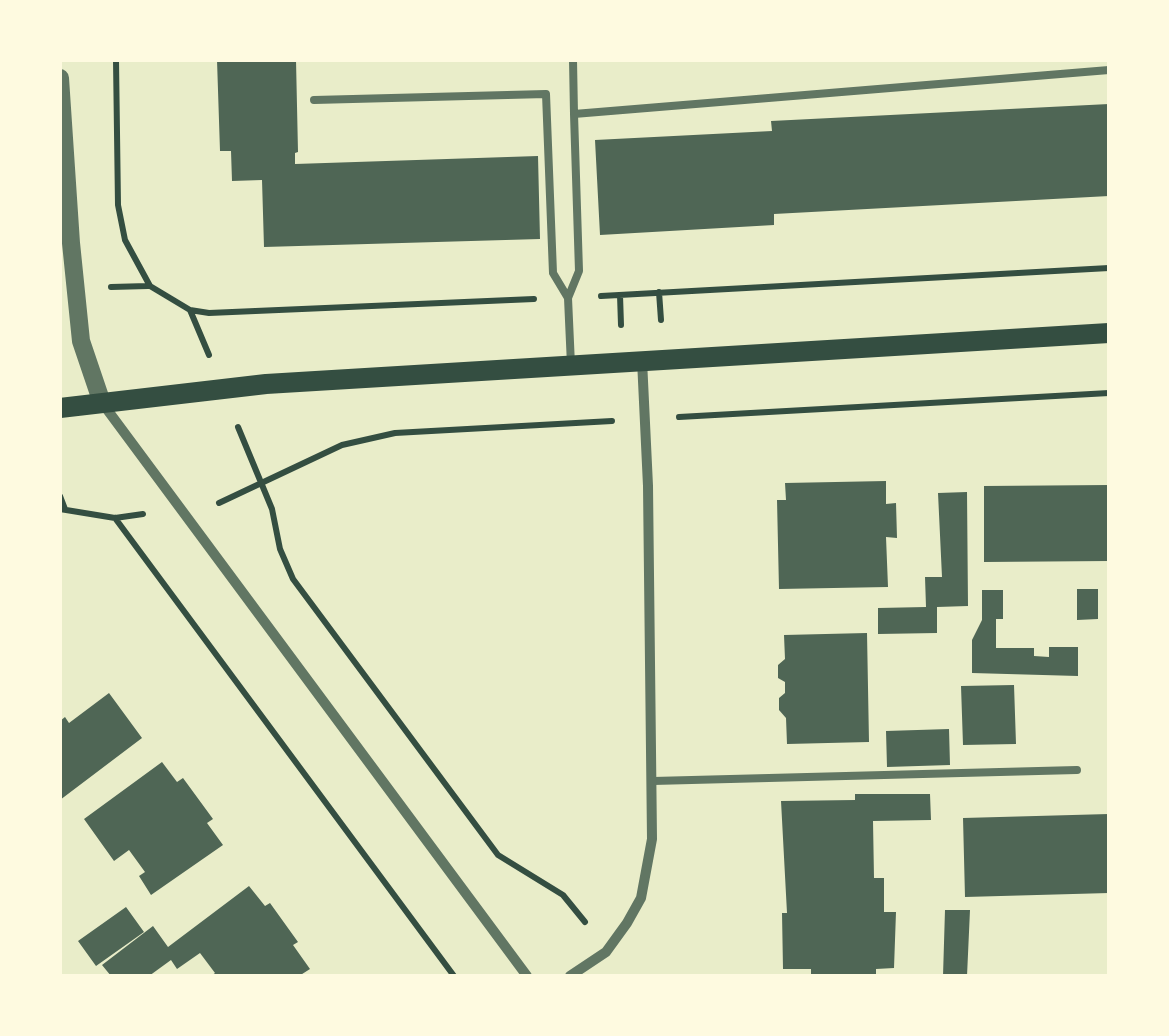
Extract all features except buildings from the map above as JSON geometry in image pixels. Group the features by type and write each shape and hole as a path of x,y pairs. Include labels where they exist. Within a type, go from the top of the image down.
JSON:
{"main road":[{"path":"60,408 223,389 1109,333"}],"street":[{"path":"60,78 82,341 102,404 527,976"},
{"path":"570,976 615,942 641,898 652,838 642,360"}],"lane":[{"path":"571,365 568,298 579,271 572,60"},
{"path":"574,114 1109,70"},
{"path":"314,100 546,94 553,274 568,298"},
{"path":"653,781 1077,770"}],"path":[{"path":"116,60 118,205 125,240 150,286 190,310 208,313 568,298 1109,268"},
{"path":"660,292 662,333"},
{"path":"620,295 622,335"},
{"path":"190,310 272,508 280,549 294,579 498,855 564,894 585,922"},
{"path":"60,496 63,510 115,518 454,976"}]}
